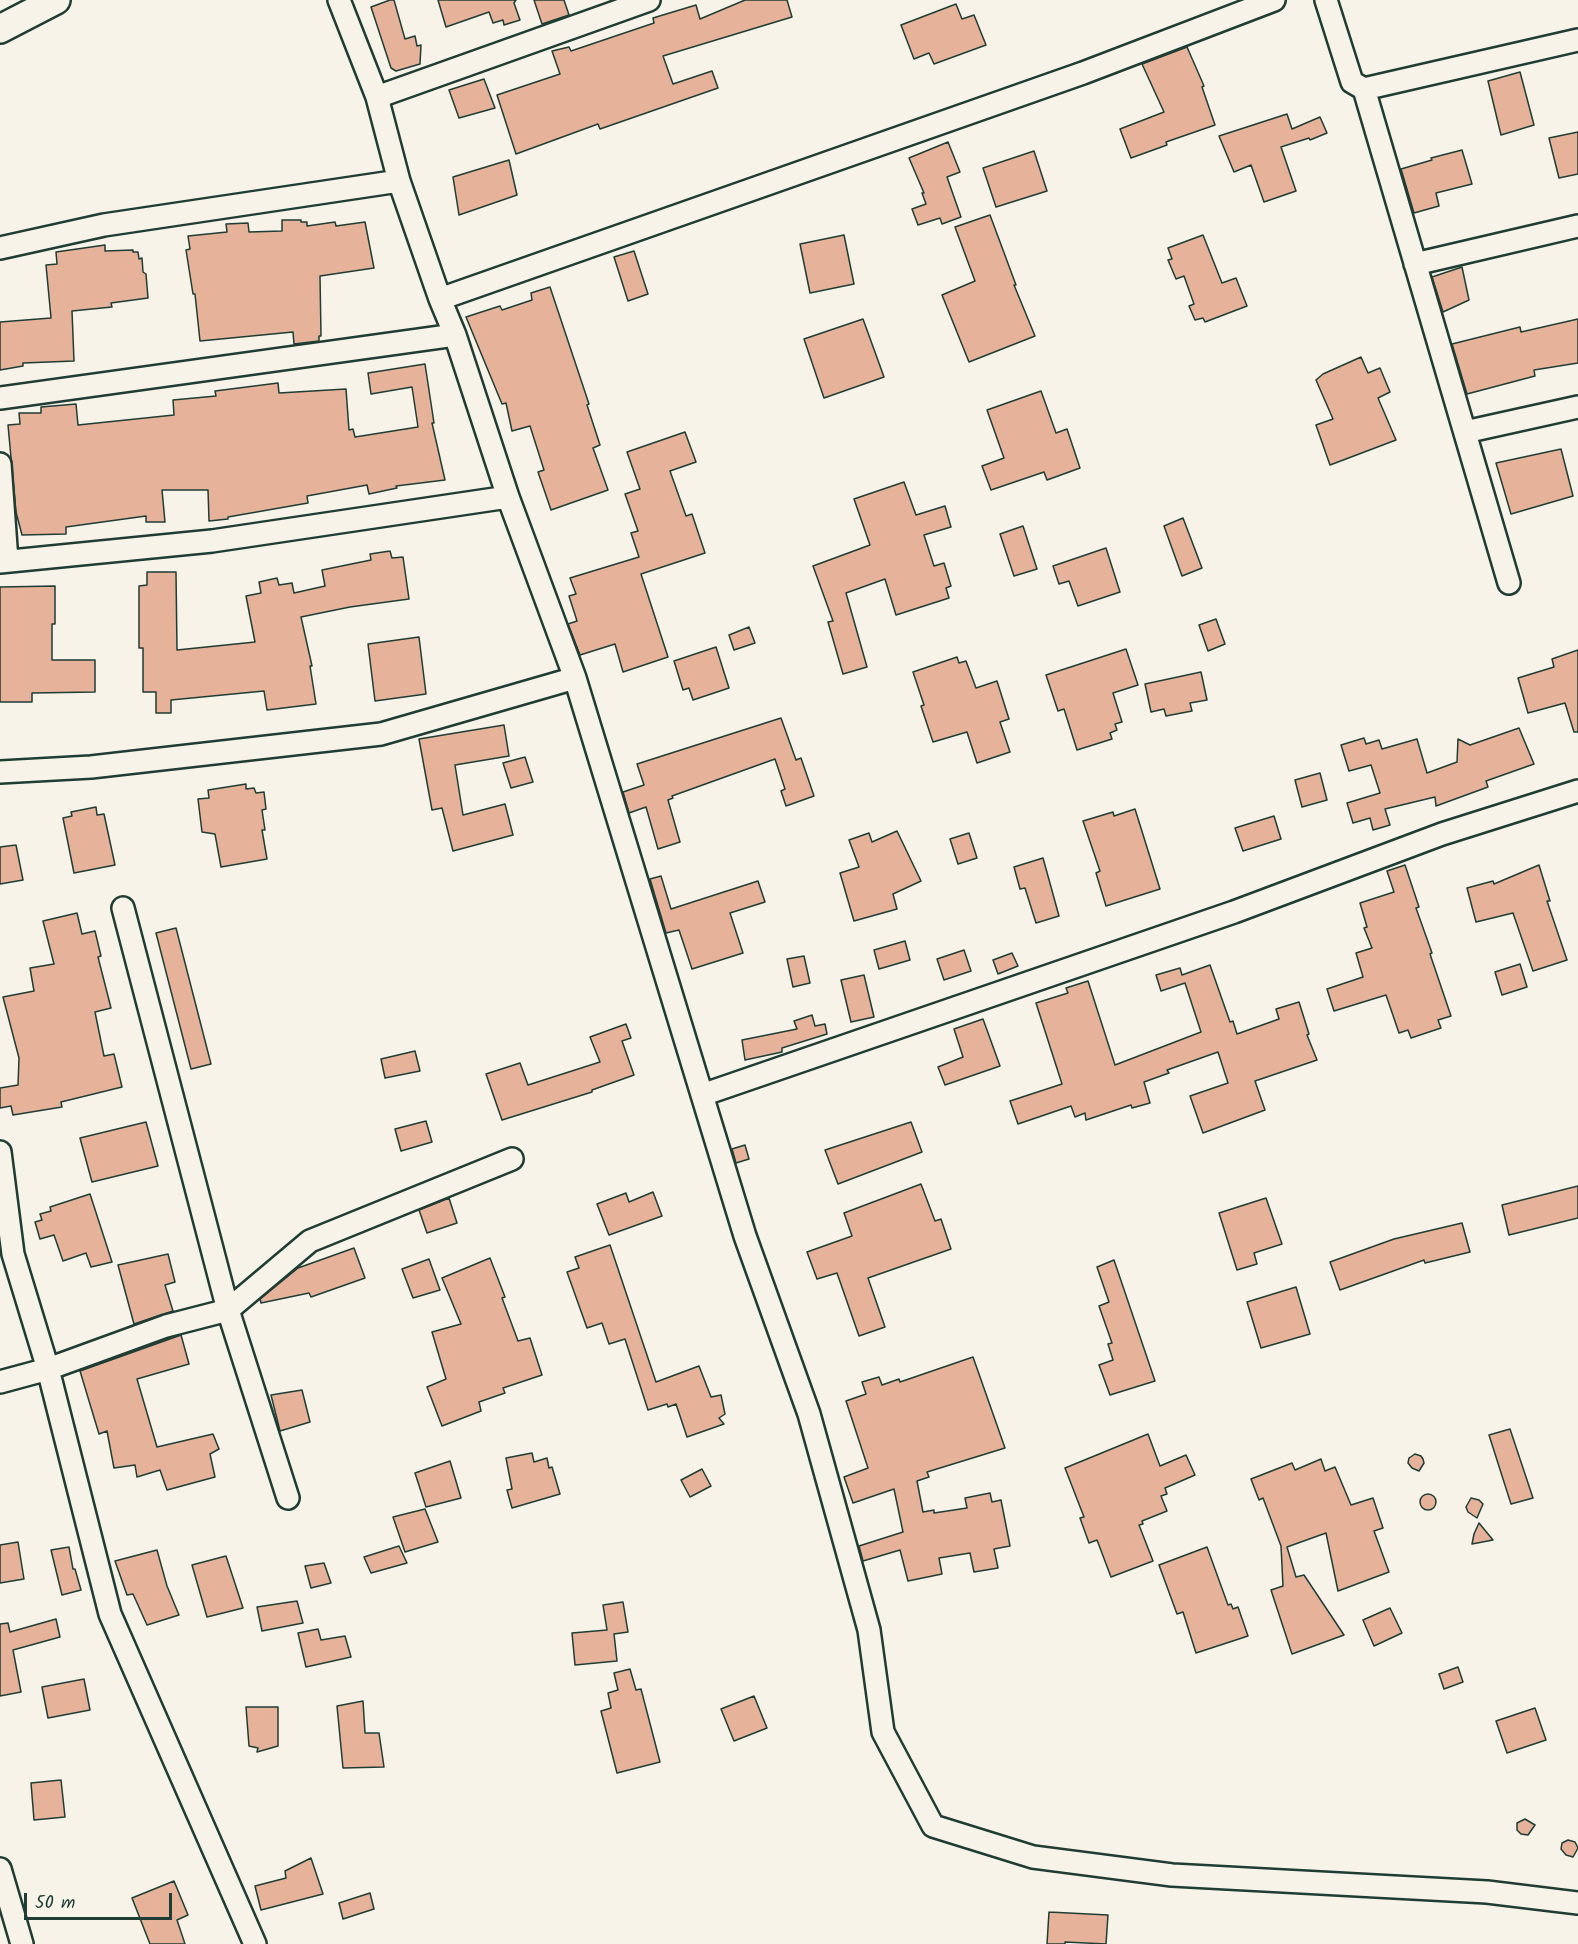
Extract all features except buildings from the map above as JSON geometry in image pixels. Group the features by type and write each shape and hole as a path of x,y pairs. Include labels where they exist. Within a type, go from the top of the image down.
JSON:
{"main road":[{"path":"0,29 56,0"}],"street":[{"path":"339,0 377,97 399,181 455,335 508,497 575,678 745,1236 809,1414 869,1629 883,1732 933,1826 1033,1857 1172,1875 1487,1892 1578,1903"},
{"path":"377,97 649,0"},
{"path":"440,299 1050,84 1274,0"},
{"path":"1326,0 1352,82 1364,89 1578,40"},
{"path":"1364,89 1509,583"},
{"path":"0,248 104,225 399,181"},
{"path":"1415,264 1578,226"},
{"path":"0,398 455,335"},
{"path":"1465,432 1578,407"},
{"path":"0,464 3,562 212,541 508,497"},
{"path":"0,772 91,767 381,735 575,678"},
{"path":"702,1095 1234,912 1442,834 1578,791"},
{"path":"123,908 228,1310 288,1498"},
{"path":"0,1152 7,1252 48,1369 110,1614 255,1944"},
{"path":"0,1382 48,1369 166,1326 228,1310 310,1241 512,1159"},
{"path":"0,1869 22,1944"}]}
